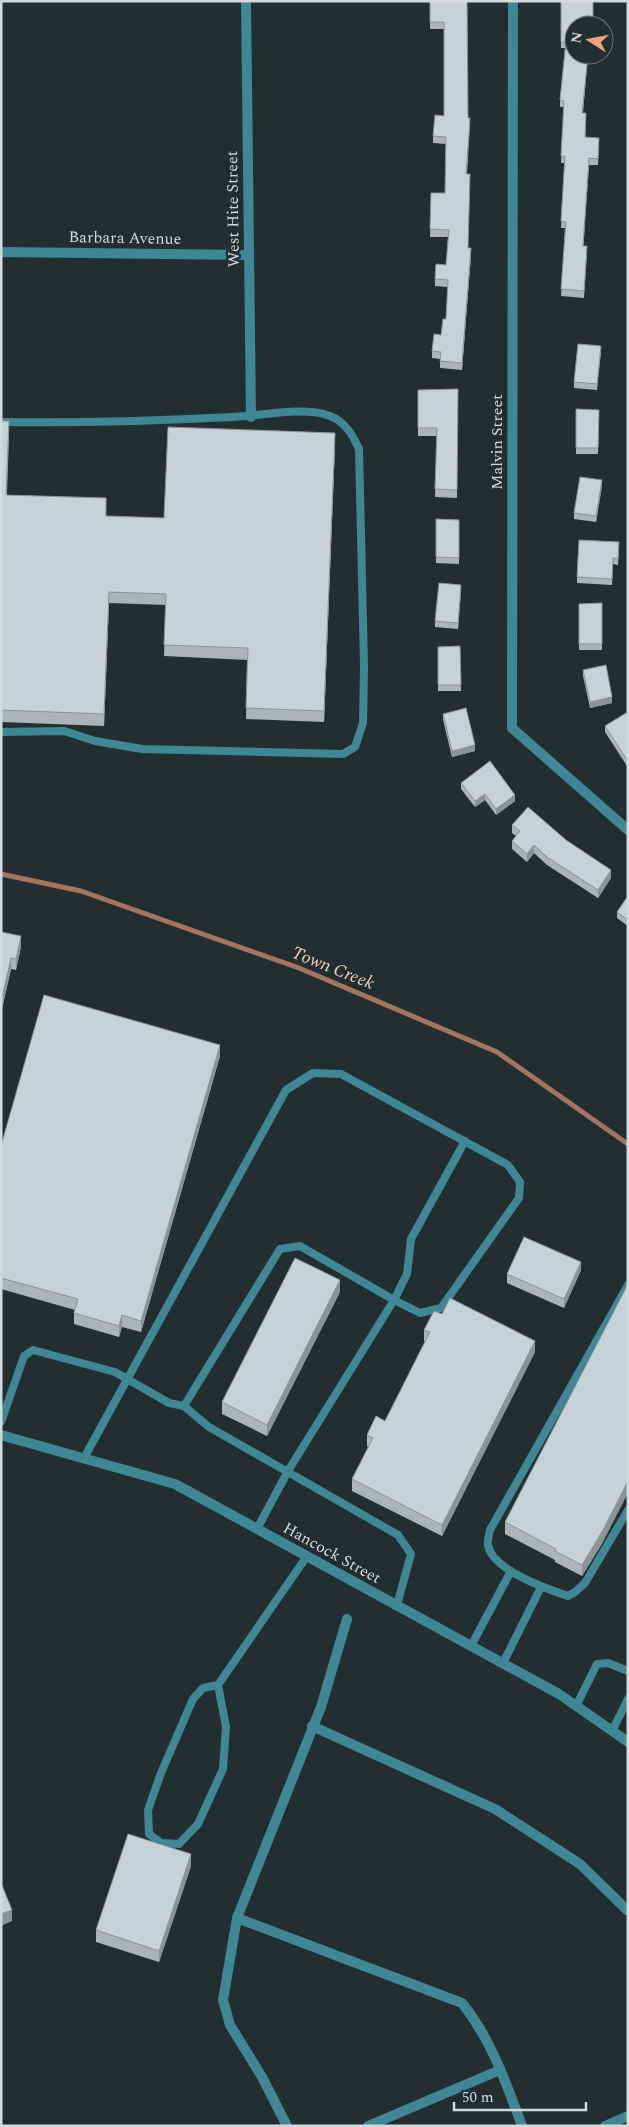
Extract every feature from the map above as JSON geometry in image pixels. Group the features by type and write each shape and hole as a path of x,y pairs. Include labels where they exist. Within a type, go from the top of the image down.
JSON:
{"street":[{"name":"West Hite Street","path":"246,1 251,417"},
{"name":"Malvin Street","path":"513,1 512,728 628,830"},
{"name":"Barbara Avenue","path":"1,252 249,255"},
{"name":"Hancock Street","path":"1,1435 175,1484 559,1694 628,1742"},
{"path":"288,2126 262,2077 230,2025 223,2000 237,1918 335,1664 347,1619"},
{"path":"312,1726 495,1809 580,1864 628,1911"},
{"path":"237,1918 462,2003 478,2024 500,2070 522,2126"},
{"path":"368,2126 500,2070"},
{"path":"605,2126 628,2116"}],"lane":[{"path":"1,422 104,423 251,417 304,412 331,416 352,431 359,449 364,665 363,723 355,747 343,754 142,749 95,742 64,731 1,732"},
{"path":"84,1458 128,1381 286,1090 313,1073 341,1074 508,1165 520,1182 519,1198 440,1308 420,1313 300,1246 280,1248 184,1406"},
{"path":"258,1529 288,1471 394,1300 407,1274 411,1239 465,1141"},
{"path":"628,1285 490,1530 487,1544 497,1562 541,1587 568,1596 585,1583 628,1510"},
{"path":"1,1422 24,1356 33,1350 115,1372 168,1404 184,1406 209,1427 398,1535 410,1554 397,1605"},
{"path":"218,1685 226,1728 223,1769 198,1824 178,1844 161,1843 149,1834 148,1810 161,1773 193,1699 203,1688 218,1685 307,1556"},
{"path":"470,1646 512,1570"},
{"path":"503,1663 541,1587"},
{"path":"576,1706 597,1664 608,1663 628,1671"},
{"path":"612,1731 628,1699"}],"building":[{"path":"430,1 467,1 468,118 470,118 466,174 470,174 468,248 471,248 462,363 440,361 441,352 432,351 434,334 441,335 443,319 446,319 448,280 435,279 436,264 446,265 449,230 430,229 431,193 445,193 446,137 433,136 435,115 444,116 444,22 430,22"},
{"path":"561,1 593,1 593,15 564,15 564,42 561,42"},
{"path":"564,61 564,65 587,65 582,113 586,113 585,137 599,138 598,159 589,158 583,246 587,246 584,291 561,289 566,222 561,221 565,156 561,156 564,101 560,100"},
{"path":"578,344 601,346 597,384 574,382"},
{"path":"458,389 457,490 435,489 437,428 418,428 418,390"},
{"path":"576,409 599,410 598,448 576,448"},
{"path":"1,421 9,421 6,495 106,498 106,516 164,518 168,427 335,433 324,711 246,708 248,648 164,645 166,594 109,592 104,714 1,710"},
{"path":"580,477 602,480 596,516 574,513"},
{"path":"436,519 459,520 459,558 436,557"},
{"path":"579,540 619,542 618,558 613,558 612,579 577,577"},
{"path":"439,583 461,585 458,623 435,621"},
{"path":"602,603 602,644 579,644 579,604"},
{"path":"460,646 461,685 438,685 438,647"},
{"path":"606,665 612,697 590,702 583,670"},
{"path":"466,708 475,745 452,751 443,714"},
{"path":"626,713 628,716 627,760 605,726"},
{"path":"490,761 515,795 496,809 485,794 475,801 461,783"},
{"path":"528,807 566,840 611,870 598,890 547,857 534,845 527,854 512,841 520,831 512,825"},
{"path":"628,896 628,920 617,912"},
{"path":"1,932 21,936 16,959 11,958 1,1002"},
{"path":"44,995 220,1045 141,1321 122,1315 119,1326 74,1313 78,1299 1,1278 1,1146"},
{"path":"524,1237 581,1262 564,1299 507,1274"},
{"path":"295,1258 340,1280 267,1425 222,1402"},
{"path":"628,1284 628,1481 603,1530 582,1565 505,1522"},
{"path":"450,1298 535,1341 442,1525 352,1479 373,1438 367,1435 376,1416 385,1421 430,1332 424,1330 434,1311 442,1314"},
{"path":"128,1834 191,1854 159,1951 96,1930"},
{"path":"1,1883 12,1910 1,1914"}],"waterway":[{"name":"Town Creek","path":"1,874 81,891 299,968 497,1052 628,1144"}]}
